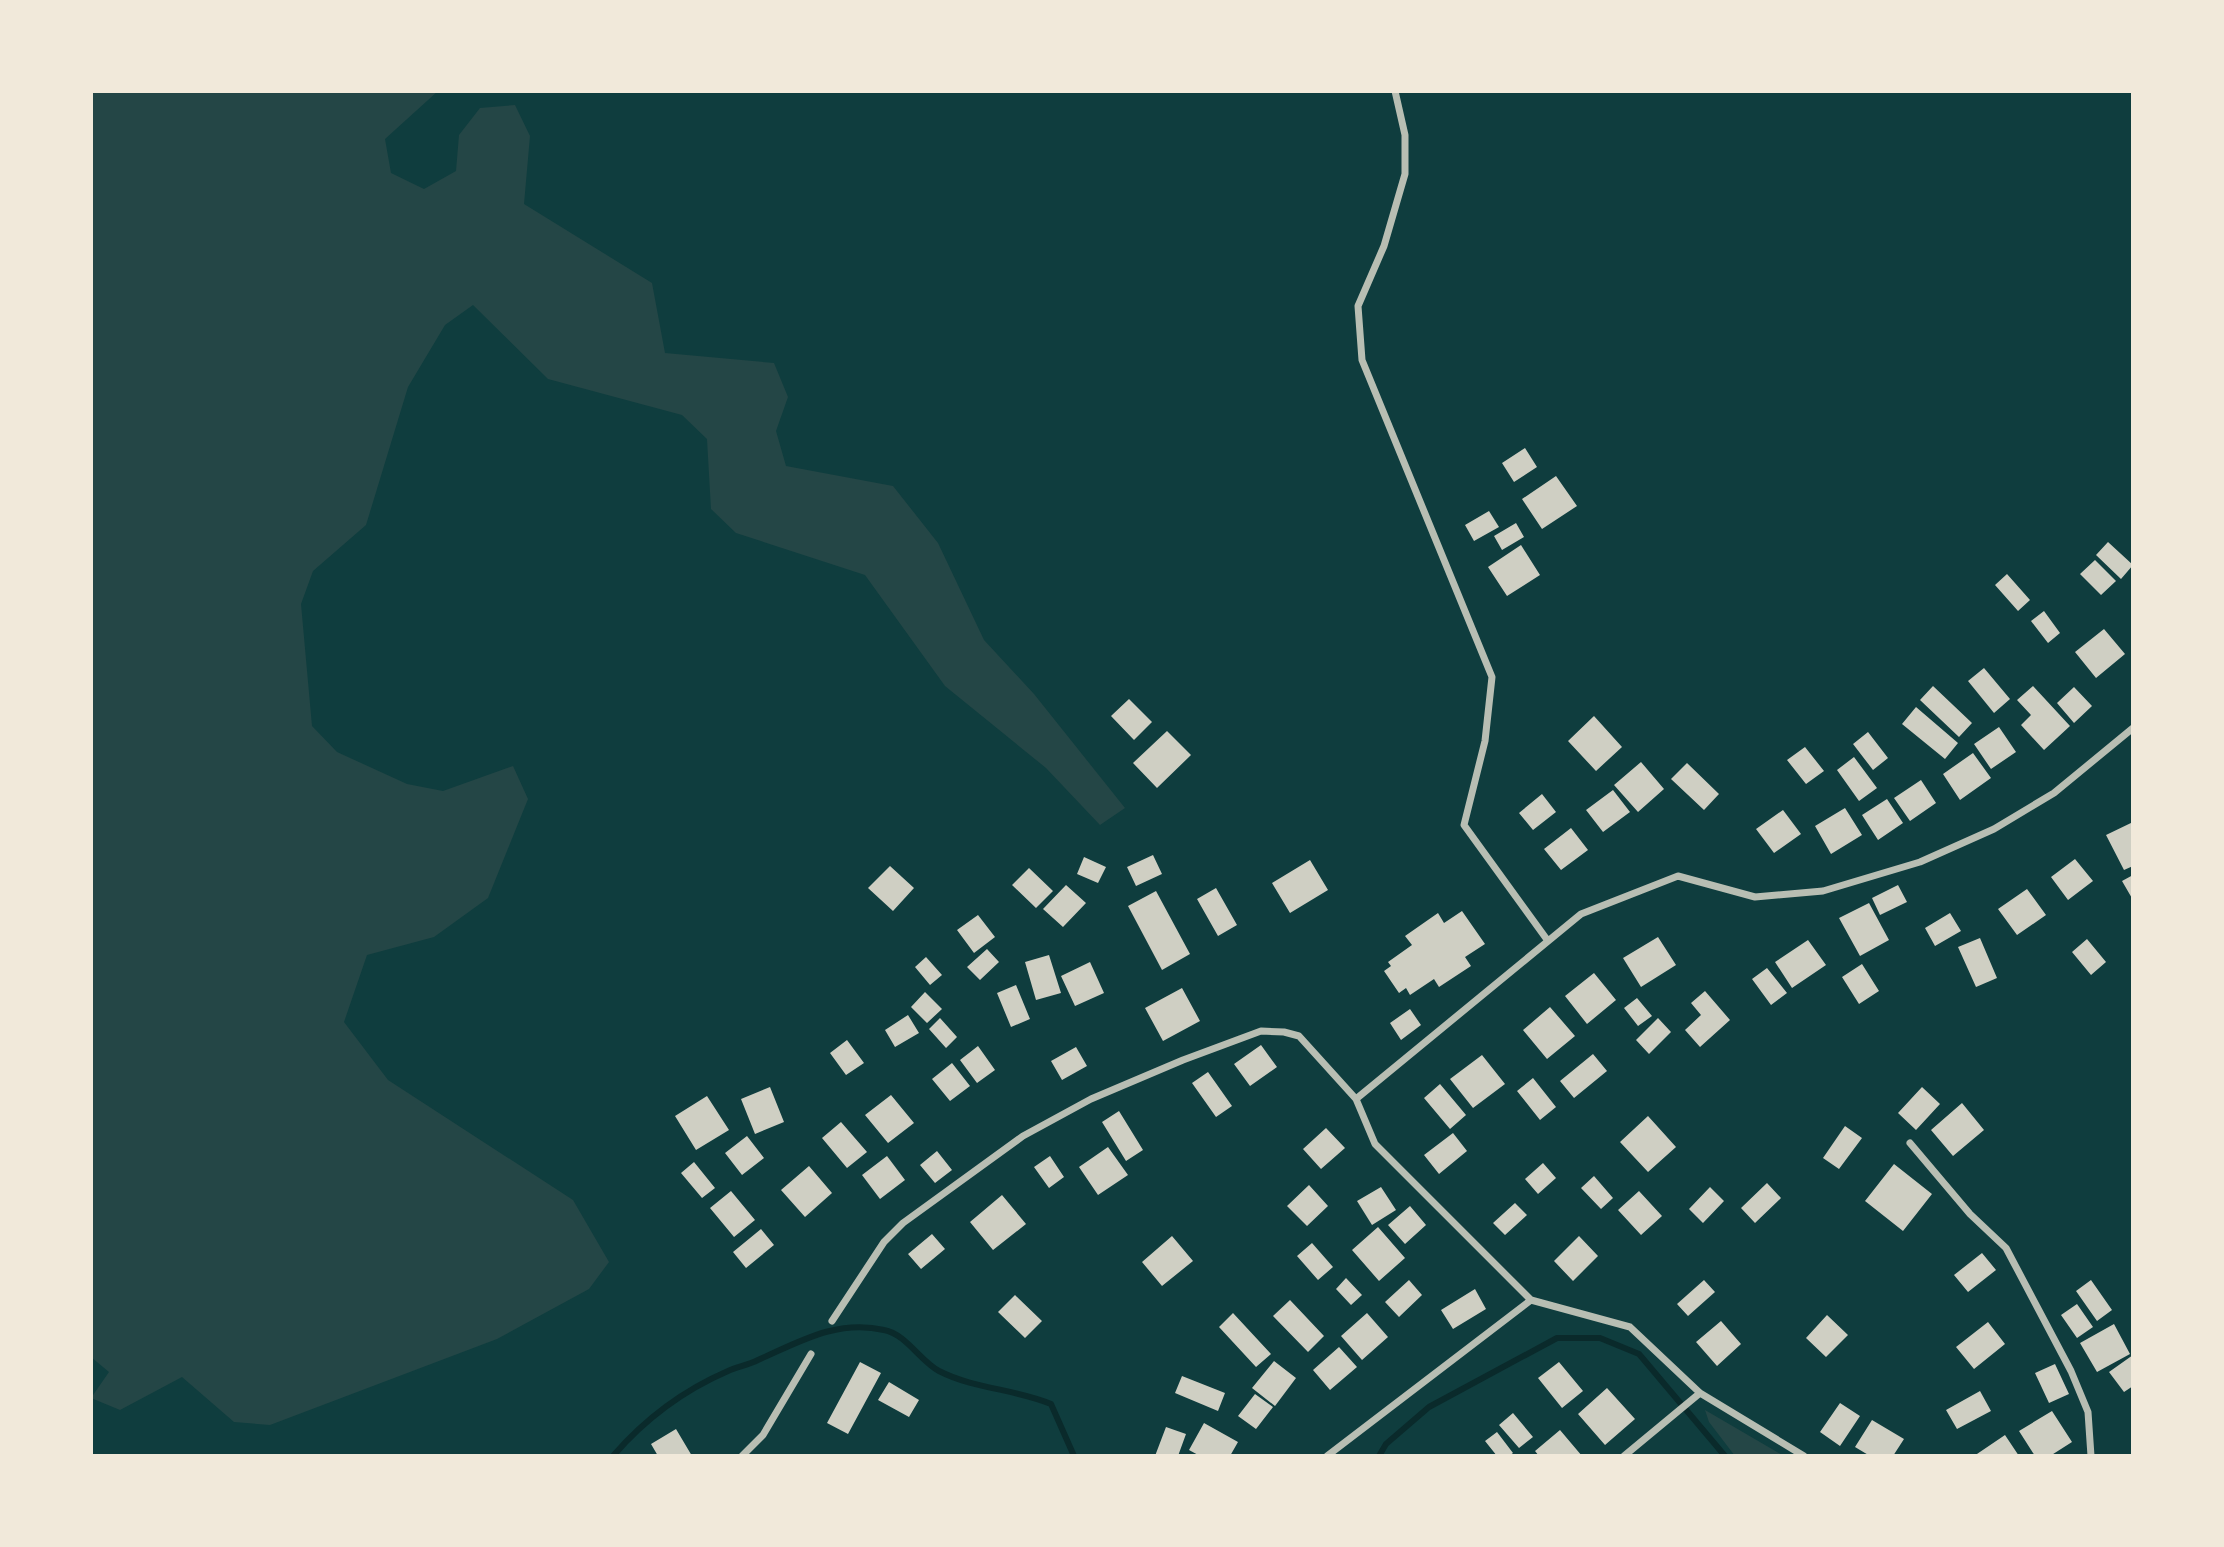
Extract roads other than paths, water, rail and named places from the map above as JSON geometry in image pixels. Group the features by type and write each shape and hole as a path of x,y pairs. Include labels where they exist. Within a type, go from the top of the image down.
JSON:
{"street":[{"path":"1395,91 1405,135 1405,174 1384,246 1358,306 1362,360 1492,677 1485,741 1464,825 1494,871 1548,941"},
{"path":"1356,1099 1581,914 1678,876 1755,897 1823,891 1920,862 1994,829 2054,793 2133,728"},
{"path":"832,1321 884,1242 903,1223 1023,1136 1091,1099 1183,1060 1261,1031 1284,1031 1299,1036 1356,1099 1375,1144 1531,1300 1630,1327 1700,1393 1804,1456"},
{"path":"1910,1143 1970,1214 2006,1248 2071,1371 2088,1412 2091,1456"},
{"path":"1327,1456 1531,1300"},
{"path":"742,1456 763,1435 811,1354"},
{"path":"1624,1456 1700,1393"}],"waterway":[{"path":"613,1456 638,1430 696,1387 819,1334 867,1327 892,1332 932,1367 952,1377 1051,1404 1074,1456"},
{"path":"1379,1456 1386,1444 1429,1407 1557,1338 1600,1338 1639,1354 1725,1456"}]}
